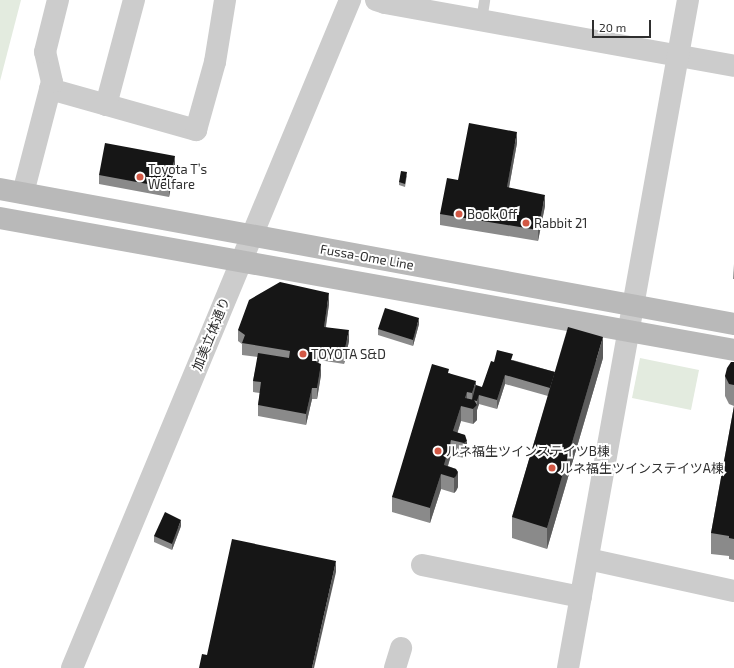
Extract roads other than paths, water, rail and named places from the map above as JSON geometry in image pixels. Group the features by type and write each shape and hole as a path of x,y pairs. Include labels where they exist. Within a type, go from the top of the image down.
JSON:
{"main road":[{"name":"Fussa-Ome Line","path":"0,189 734,324"},
{"name":"Fussa-Ome Line","path":"0,218 734,350"}],"street":[{"path":"23,193 52,82 45,52 58,0"},
{"path":"106,105 134,0"},
{"path":"50,89 196,130 215,62 224,12 224,0"},
{"name":"加美立体通り","path":"72,668 350,0"},
{"path":"376,0 385,3 482,10 678,56 734,66"},
{"path":"568,668 688,0"},
{"path":"588,560 734,591"},
{"path":"422,565 581,597"}],"place":[{"name":"Toyota T’s Welfare","path":"140,177"},
{"name":"Book Off","path":"459,214"},
{"name":"Rabbit 21","path":"526,223"},
{"name":"TOYOTA S&D","path":"303,354"},
{"name":"ルネ福生ツインステイツB棟","path":"438,451"},
{"name":"ルネ福生ツインステイツA棟","path":"552,468"}]}
